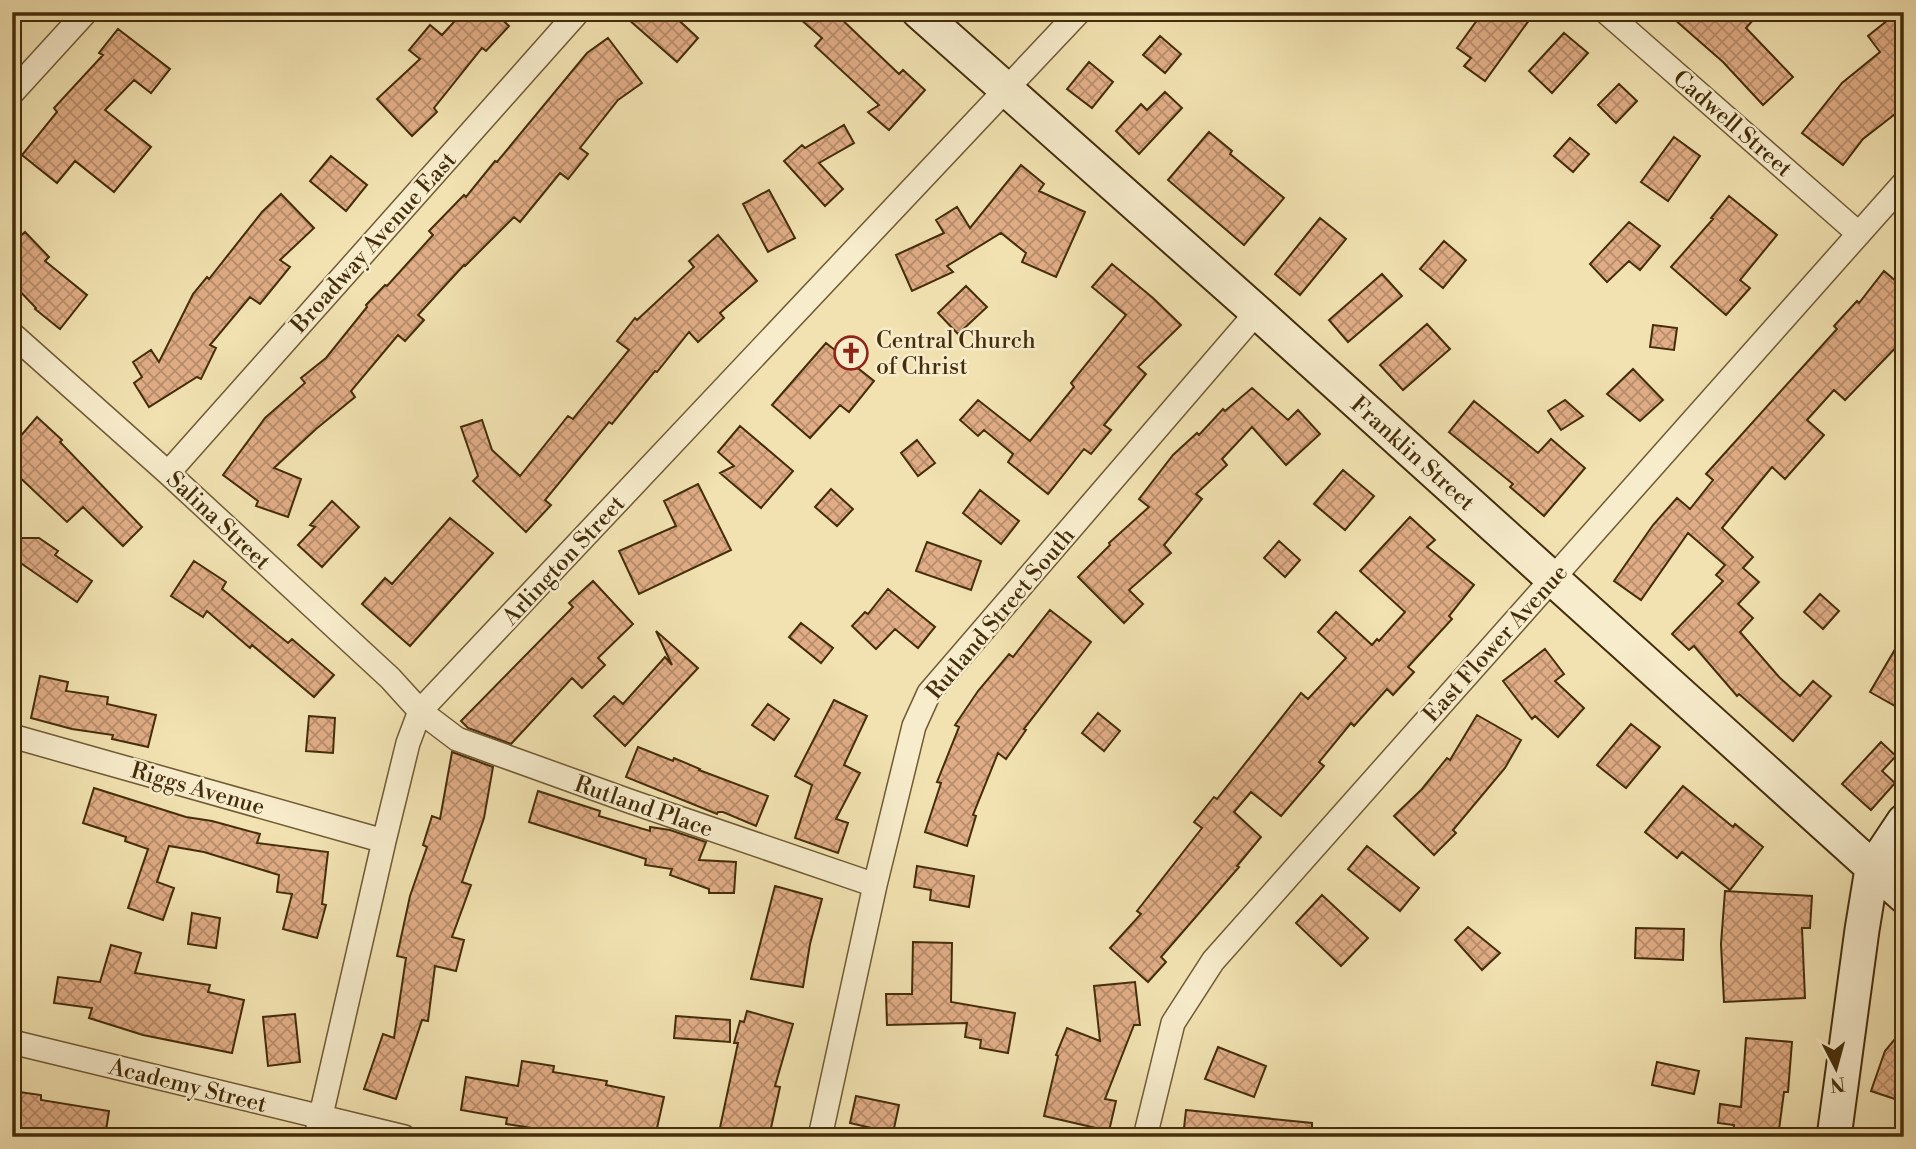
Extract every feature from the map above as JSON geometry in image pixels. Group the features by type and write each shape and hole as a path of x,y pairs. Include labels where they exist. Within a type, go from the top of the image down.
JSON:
{"street":[{"path":"12,93 86,12"},
{"name":"Broadway Avenue East","path":"168,473 578,12"},
{"name":"Franklin Street","path":"919,12 1904,896"},
{"name":"Arlington Street","path":"319,1127 384,841 408,743 420,711 1079,12"},
{"name":"Cadwell Street","path":"1606,12 1859,234"},
{"name":"East Flower Avenue","path":"1145,1137 1173,1023 1213,961 1904,183"},
{"name":"Rutland Street South","path":"820,1137 875,885 914,726 929,693 1256,312"},
{"name":"Salina Street","path":"12,334 168,473 390,678 420,711"},
{"name":"Rutland Place","path":"420,711 457,739 875,885"},
{"name":"Riggs Avenue","path":"12,736 384,841"},
{"path":"1834,1137 1872,869 1904,821"},
{"name":"Academy Street","path":"12,1042 319,1127 404,1137"}],"building":[{"path":"463,12 494,12 509,26 486,51 482,48 434,108 437,112 412,136 377,99 420,59 409,50 430,25 442,35"},
{"path":"620,12 670,12 698,38 677,62"},
{"path":"792,12 834,12 899,74 903,70 925,90 889,130 868,112 879,105 815,46 822,38"},
{"path":"1483,12 1535,12 1485,81 1464,66 1471,58 1457,48"},
{"path":"1666,12 1760,12 1746,28 1793,77 1763,105 1723,62"},
{"path":"1898,12 1904,12 1904,107 1863,139 1843,165 1802,133 1842,83 1880,52 1868,36"},
{"path":"118,29 170,69 151,93 134,80 105,110 151,147 114,192 75,161 57,183 22,155 57,112 54,108 103,55 99,53"},
{"path":"1564,33 1588,53 1552,93 1529,71"},
{"path":"1160,36 1181,54 1165,73 1143,55"},
{"path":"608,38 642,83 618,100 580,148 588,154 568,179 560,173 520,222 514,217 464,265 418,315 424,320 405,341 398,335 351,391 355,397 274,468 301,479 288,517 256,506 258,501 223,475 265,418 305,383 301,378 326,358 366,305 433,235 429,231 464,195 466,197 587,53"},
{"path":"1089,62 1113,82 1092,108 1067,89"},
{"path":"1619,84 1637,101 1616,123 1598,105"},
{"path":"1165,92 1182,108 1139,154 1116,131 1141,104 1147,110"},
{"path":"844,125 854,143 819,163 843,189 825,206 784,161 802,145 805,148"},
{"path":"1209,132 1232,151 1230,154 1284,198 1244,245 1168,180"},
{"path":"1674,137 1700,156 1668,201 1641,182"},
{"path":"1570,138 1589,154 1573,172 1554,156"},
{"path":"331,156 367,185 346,211 310,181"},
{"path":"1021,165 1044,184 1039,191 1085,212 1056,277 1022,262 1026,253 1001,233 947,266 953,272 912,291 896,255 944,233 936,220 957,207 970,228"},
{"path":"769,190 795,238 768,252 743,204"},
{"path":"281,194 314,228 280,260 290,267 260,304 250,297 210,345 216,348 201,379 197,377 149,407 134,383 142,377 133,362 151,350 159,362 193,294 207,277 209,279 262,212"},
{"path":"1729,196 1777,235 1740,280 1750,288 1726,315 1671,267 1713,219 1711,218"},
{"path":"1320,218 1346,239 1300,295 1275,274"},
{"path":"1629,222 1660,246 1640,270 1629,261 1607,282 1590,264"},
{"path":"25,232 49,257 45,261 87,295 60,329 35,309 12,283 12,244"},
{"path":"718,235 757,281 720,313 724,318 698,342 689,332 612,424 609,422 545,500 551,505 526,532 473,481 478,476 461,427 482,420 492,450 520,476 568,416 573,419 629,350 617,341 635,318 637,320 694,267 689,261"},
{"path":"1444,241 1466,260 1443,288 1420,269"},
{"path":"1112,264 1181,325 1138,367 1146,374 1104,425 1111,430 1091,454 1084,449 1048,494 1008,462 1013,454 984,430 978,436 960,420 978,400 1030,441 1074,387 1071,383 1126,315 1092,287"},
{"path":"1884,271 1904,288 1904,339 1845,400 1834,390 1807,420 1824,435 1785,479 1772,467 1722,528 1753,557 1743,568 1759,582 1738,604 1753,618 1740,632 1779,677 1800,696 1813,681 1831,696 1793,741 1739,694 1737,696 1694,646 1689,650 1672,634 1723,581 1716,575 1725,565 1688,533 1641,600 1614,581 1653,525 1677,498 1690,509 1713,480 1706,474 1837,329 1834,326 1857,301 1859,303"},
{"path":"1382,274 1402,296 1348,342 1329,320"},
{"path":"966,286 987,307 958,334 938,313"},
{"path":"1427,324 1450,349 1403,390 1380,365"},
{"path":"1653,325 1677,328 1674,350 1650,347"},
{"path":"826,343 874,381 849,412 840,405 810,438 772,405"},
{"path":"1633,369 1663,400 1640,421 1607,394"},
{"path":"1252,388 1288,420 1298,410 1320,434 1286,465 1252,427 1222,459 1227,465 1196,494 1202,499 1164,545 1171,553 1129,590 1143,604 1124,623 1078,577 1109,543 1149,507 1139,499 1173,455 1197,433 1199,435 1223,409 1225,411"},
{"path":"1565,400 1583,416 1561,430 1548,411"},
{"path":"1474,401 1538,453 1551,439 1585,468 1544,516 1510,487 1513,484 1449,432"},
{"path":"37,417 62,440 60,442 142,527 123,546 83,507 67,522 12,470 12,446"},
{"path":"740,426 793,471 761,508 720,473 734,466 718,452"},
{"path":"917,440 935,463 918,476 901,453"},
{"path":"1343,470 1374,496 1345,530 1314,504"},
{"path":"698,484 731,550 639,594 619,551 676,526 664,501"},
{"path":"831,489 853,509 837,526 815,507"},
{"path":"980,490 1019,521 1001,544 963,513"},
{"path":"332,501 359,527 322,567 298,545 315,527 310,525"},
{"path":"1410,517 1435,540 1427,547 1474,585 1449,616 1452,619 1408,667 1414,672 1393,695 1387,689 1354,726 1351,723 1319,762 1324,766 1281,816 1251,792 1234,812 1261,837 1237,866 1239,867 1161,957 1166,962 1148,982 1110,948 1141,914 1137,911 1202,828 1194,822 1214,797 1217,799 1301,693 1308,699 1346,658 1318,632 1336,612 1372,645 1377,639 1379,641 1405,612 1360,571"},
{"path":"450,518 493,553 410,646 362,604 385,578 392,584"},
{"path":"12,538 39,538 58,551 55,555 92,581 77,602 12,557"},
{"path":"1279,541 1300,560 1285,577 1264,558"},
{"path":"927,542 981,561 971,590 916,571"},
{"path":"194,561 226,582 222,589 288,643 292,639 334,675 314,697 207,611 203,617 171,596"},
{"path":"593,581 633,624 598,658 605,665 582,688 572,678 511,744 468,728 461,721 573,607 569,603"},
{"path":"888,589 935,627 918,648 895,629 876,649 852,626 865,612 868,614"},
{"path":"1820,594 1839,611 1823,629 1804,612"},
{"path":"1050,610 1091,642 1024,729 1026,730 1006,759 998,753 973,815 976,816 967,846 925,832 941,783 937,782 959,727 955,725 978,691 1009,654 1013,657"},
{"path":"801,623 833,648 821,663 789,637"},
{"path":"656,631 698,668 625,746 594,716 614,696 623,704 665,657 672,665"},
{"path":"1904,634 1904,711 1870,692"},
{"path":"1545,649 1564,674 1555,681 1584,708 1558,737 1535,716 1532,719 1503,681"},
{"path":"40,676 68,682 66,691 108,697 107,704 156,715 148,747 112,739 113,735 72,729 31,718"},
{"path":"834,700 867,716 844,765 860,773 836,819 848,823 838,853 795,838 812,785 795,776"},
{"path":"768,704 789,719 774,740 752,725"},
{"path":"1098,713 1120,731 1104,751 1082,733"},
{"path":"1477,715 1521,740 1505,768 1453,830 1456,833 1434,855 1394,816 1422,789 1447,758 1450,760"},
{"path":"309,716 335,718 333,753 306,751"},
{"path":"1631,724 1660,747 1626,788 1597,765"},
{"path":"1881,742 1896,756 1882,771 1895,783 1871,810 1842,784"},
{"path":"638,747 673,761 674,758 768,796 756,826 723,812 717,814 626,777"},
{"path":"452,752 493,767 484,818 462,882 471,885 452,937 464,940 456,971 435,966 428,1021 422,1020 396,1099 364,1089 383,1034 394,1038 406,958 397,956 410,896 427,847 423,845 432,816 440,819"},
{"path":"1683,786 1733,827 1735,824 1763,847 1730,890 1682,852 1677,858 1645,832"},
{"path":"94,788 186,817 260,834 257,843 328,852 322,904 326,905 317,938 283,929 292,894 277,892 279,875 204,852 169,846 157,882 174,888 163,920 128,908 148,849 125,841 126,837 83,823"},
{"path":"538,791 600,811 599,816 650,831 650,827 670,830 706,842 699,860 736,862 734,893 709,893 709,889 670,875 672,869 645,865 646,859 529,822"},
{"path":"1367,846 1419,888 1400,911 1348,869"},
{"path":"917,866 974,876 969,907 930,900 931,890 914,887"},
{"path":"775,886 822,899 810,944 803,987 751,979"},
{"path":"1725,891 1812,896 1810,928 1802,928 1805,998 1724,1002 1721,944"},
{"path":"1322,895 1368,938 1341,966 1296,923"},
{"path":"192,913 220,918 216,948 188,944"},
{"path":"1468,927 1500,953 1482,970 1455,940"},
{"path":"1636,928 1684,929 1683,960 1635,958"},
{"path":"913,942 952,943 951,1002 1015,1013 1008,1053 980,1048 981,1040 965,1037 967,1023 887,1025 886,994 912,994"},
{"path":"111,945 141,953 135,973 210,985 208,992 244,1000 232,1053 143,1035 89,1018 92,1008 54,1003 58,977 100,982"},
{"path":"1135,982 1140,1025 1134,1025 1105,1099 1116,1101 1109,1131 1044,1116 1058,1056 1056,1055 1067,1028 1100,1041 1094,986"},
{"path":"747,1011 793,1024 775,1086 780,1087 769,1137 718,1137 738,1043 734,1043 740,1021 744,1022"},
{"path":"295,1014 300,1062 268,1066 263,1017"},
{"path":"676,1016 730,1020 730,1042 674,1038"},
{"path":"1904,1028 1904,1102 1871,1091 1885,1051"},
{"path":"1746,1038 1792,1042 1788,1092 1784,1092 1778,1137 1733,1137 1734,1125 1718,1123 1720,1104 1741,1107"},
{"path":"1218,1047 1266,1066 1254,1097 1205,1079"},
{"path":"522,1061 554,1066 553,1072 607,1081 606,1085 664,1097 655,1137 564,1137 564,1133 506,1124 507,1118 461,1110 466,1077 518,1086"},
{"path":"1657,1062 1699,1071 1694,1094 1652,1085"},
{"path":"12,1091 41,1095 41,1100 109,1111 105,1137 12,1137"},
{"path":"856,1096 899,1105 893,1133 850,1123"},
{"path":"1186,1110 1312,1123 1312,1137 1183,1137"}],"place":[{"name":"Central Church of Christ","path":"851,353"}]}
